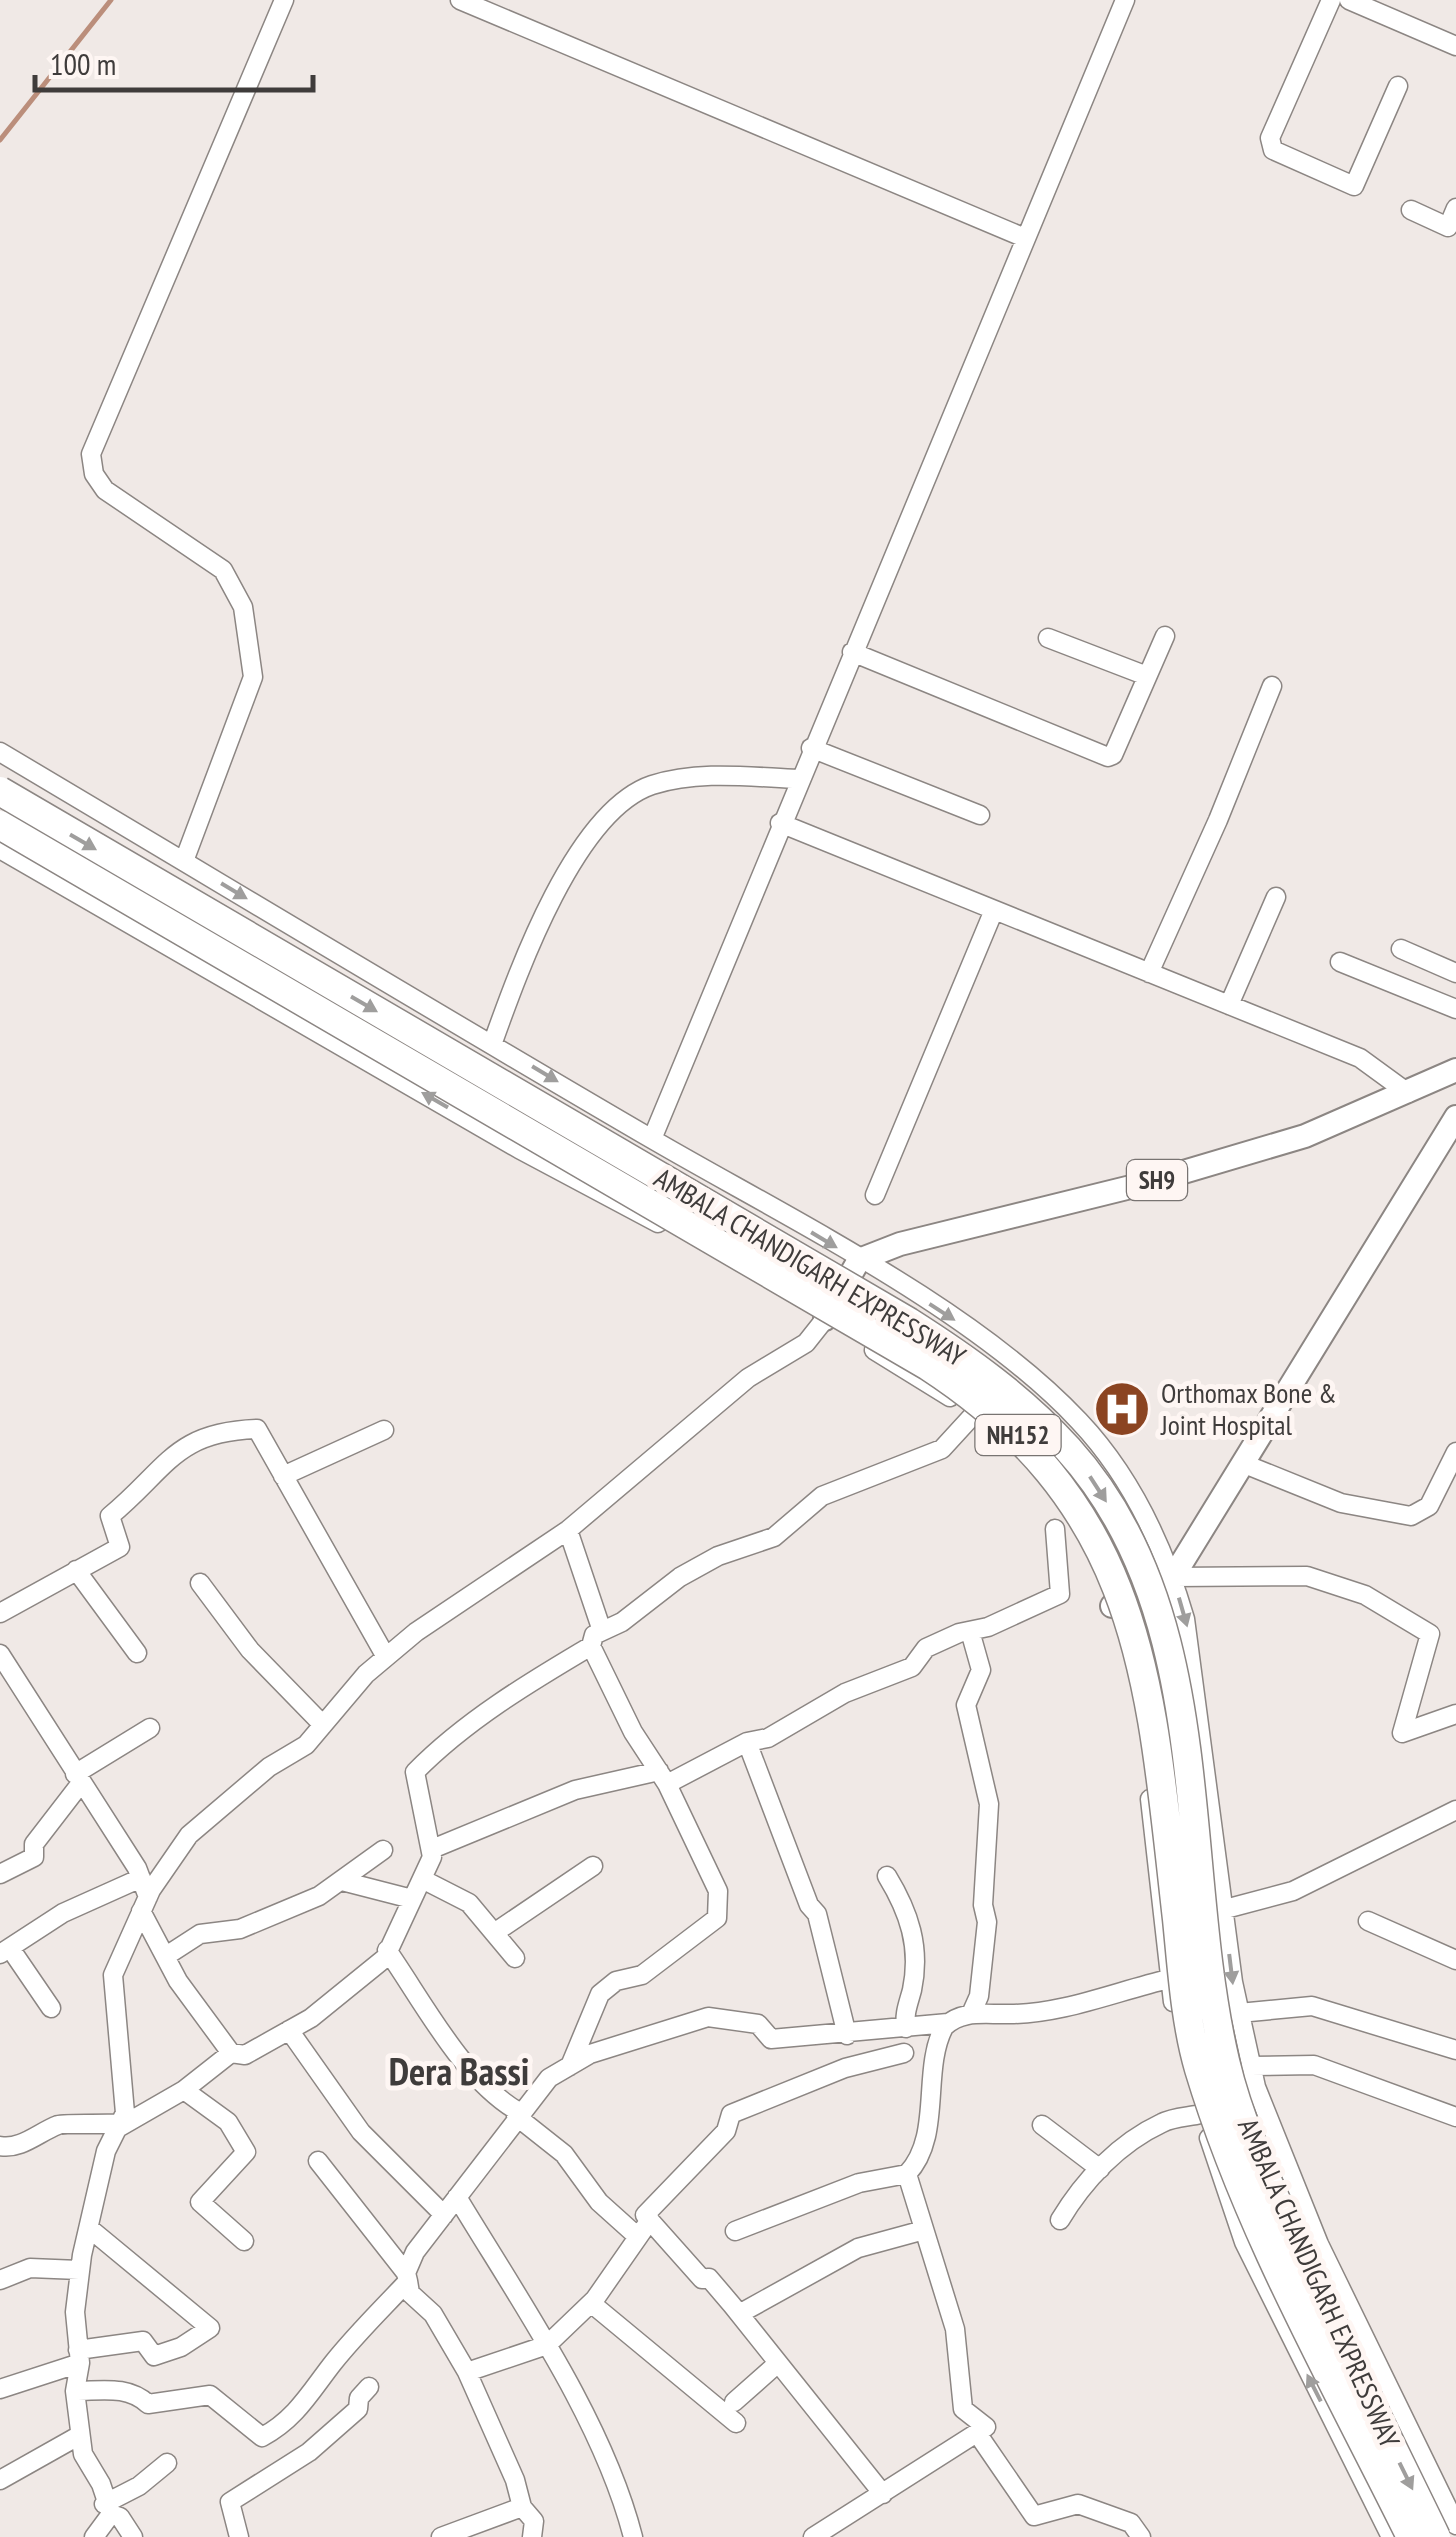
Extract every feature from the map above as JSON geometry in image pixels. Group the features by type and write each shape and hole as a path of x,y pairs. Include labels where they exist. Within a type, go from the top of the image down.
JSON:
{"highway":[{"name":"AMBALA CHANDIGARH EXPRESSWAY","path":"0,791 909,1322 991,1378 1071,1452 1129,1543 1174,1670 1208,1971 1226,2063 1257,2158 1436,2537"},
{"name":"AMBALA CHANDIGARH EXPRESSWAY","path":"0,825 827,1305 974,1396 1051,1470 1102,1551 1128,1612 1143,1664 1197,2063 1224,2148 1412,2537"}],"main road":[{"name":"SH9","path":"860,1260 900,1244 1143,1184 1305,1136 1456,1070"},
{"path":"1112,1606 1173,1577 1456,1117"},
{"path":"825,1319 860,1260"}],"street":[{"path":"184,861 253,677 243,607 222,570 105,490 94,474 91,454 284,0"},
{"path":"460,0 1025,238"},
{"path":"652,1139 798,779 1125,0"},
{"path":"1331,0 1270,138 1272,150 1354,186 1398,86"},
{"path":"1350,0 1456,46"},
{"path":"1411,210 1452,228 1456,208"},
{"path":"852,652 1108,757 1113,755 1165,636"},
{"path":"1048,638 1147,676"},
{"path":"1149,974 1272,686"},
{"path":"811,748 980,815"},
{"path":"0,752 860,1260 1004,1355 1079,1421 1141,1505 1173,1577 1188,1629 1239,2013 1251,2066 1285,2166 1319,2244 1456,2529 1447,2537"},
{"path":"493,1042 519,968 564,876 620,804 649,786 698,775 798,779"},
{"path":"780,824 1360,1058 1408,1093"},
{"path":"0,849 519,1149 683,1235 825,1319 974,1413 1054,1497 1112,1606 1134,1681 1169,1979 1201,2114 1244,2242 1391,2537"},
{"path":"1229,1006 1276,897"},
{"path":"875,1195 994,910"},
{"path":"1401,949 1456,973"},
{"path":"1340,962 1456,1009"},
{"path":"683,1235 718,1177"},
{"path":"134,2537 120,2517 108,2509 80,2435 75,2391 79,2270 106,2151 126,2113 113,1975 144,1904 189,1836 270,1767 306,1745 386,1656 568,1530 748,1378 806,1343 825,1319"},
{"path":"0,1654 141,1878 144,1904 178,1981 231,2053 245,2055 359,1983 388,1950 432,1849 415,1772 512,1694 718,1556 774,1537 822,1496 942,1448 974,1413"},
{"path":"0,1613 120,1548 110,1516 182,1446 218,1430 257,1429 386,1656"},
{"path":"283,1476 384,1430"},
{"path":"1242,1463 1341,1503 1411,1516 1429,1506 1456,1452"},
{"path":"432,1849 574,1790 663,1777 747,1742 768,1738 845,1693 912,1667 926,1648 1060,1594 1054,1529"},
{"path":"568,1530 596,1639 633,1732 663,1777 718,1890 717,1918 642,1974 616,1981 600,1994 570,2066"},
{"path":"76,1570 136,1653"},
{"path":"1173,1577 1307,1576 1365,1595 1430,1634 1402,1733 1456,1714"},
{"path":"200,1583 250,1650 323,1726"},
{"path":"970,1631 981,1670 966,1705 989,1804 983,1905 987,1922 979,1996 971,2014"},
{"path":"0,1874 34,1857 34,1844 78,1779 150,1728"},
{"path":"747,1742 809,1905 817,1914 847,2035"},
{"path":"1162,1922 1293,1891 1456,1810"},
{"path":"166,1956 200,1934 240,1929 319,1896 383,1850"},
{"path":"494,1932 594,1866"},
{"path":"887,1876 906,1911 916,1946 906,2028"},
{"path":"51,2008 5,1951 64,1913 141,1878"},
{"path":"422,1879 469,1902 515,1958"},
{"path":"342,1880 412,1899"},
{"path":"1368,1922 1456,1960"},
{"path":"388,1950 468,2068 500,2101 564,2154 600,2202 638,2237"},
{"path":"75,2391 122,2390 136,2393 148,2404 210,2395 262,2437 291,2418 333,2363 358,2339 371,2316 407,2277 415,2252 548,2078 590,2054 708,2017 758,2024 771,2039 847,2035 948,2023 971,2014 1026,2013 1169,1979"},
{"path":"1239,2013 1312,2006 1456,2050"},
{"path":"736,2231 859,2183 906,2174 916,2164 926,2133 940,2034 948,2023"},
{"path":"289,2030 361,2132 444,2215"},
{"path":"0,2146 10,2148 63,2122 93,2127 119,2125 184,2090 231,2053"},
{"path":"883,2494 709,2278 702,2279 688,2266 645,2215 726,2131 731,2114 846,2068 904,2053"},
{"path":"1251,2066 1314,2064 1456,2117"},
{"path":"184,2090 228,2122 246,2152 200,2202 244,2241"},
{"path":"1060,2220 1081,2185 1100,2169 1166,2120 1201,2114"},
{"path":"1042,2126 1100,2169"},
{"path":"318,2161 407,2277 410,2292 433,2314 466,2372 522,2507 534,2520 532,2537"},
{"path":"813,2537 986,2427 963,2409 955,2328 906,2174"},
{"path":"456,2197 547,2345 595,2440 633,2537"},
{"path":"466,2372 547,2345 591,2303 650,2220"},
{"path":"0,2389 79,2357 143,2341 154,2356 182,2347 210,2328 89,2228"},
{"path":"739,2314 858,2248 924,2230"},
{"path":"0,2280 30,2268 79,2270"},
{"path":"591,2303 736,2423"},
{"path":"734,2402 778,2363"},
{"path":"239,2537 230,2502 308,2452 358,2409 359,2398 368,2386"},
{"path":"976,2433 1034,2516 1078,2504 1131,2523 1141,2537"},
{"path":"0,2480 80,2435"},
{"path":"94,2537 108,2509 167,2463"},
{"path":"441,2537 522,2507"}],"waterway":[{"path":"0,140 111,0"}],"place":[{"name":"Orthomax Bone & Joint Hospital","path":"1122,1409"}],"district":[{"name":"Dera Bassi","path":"459,2072"}]}
